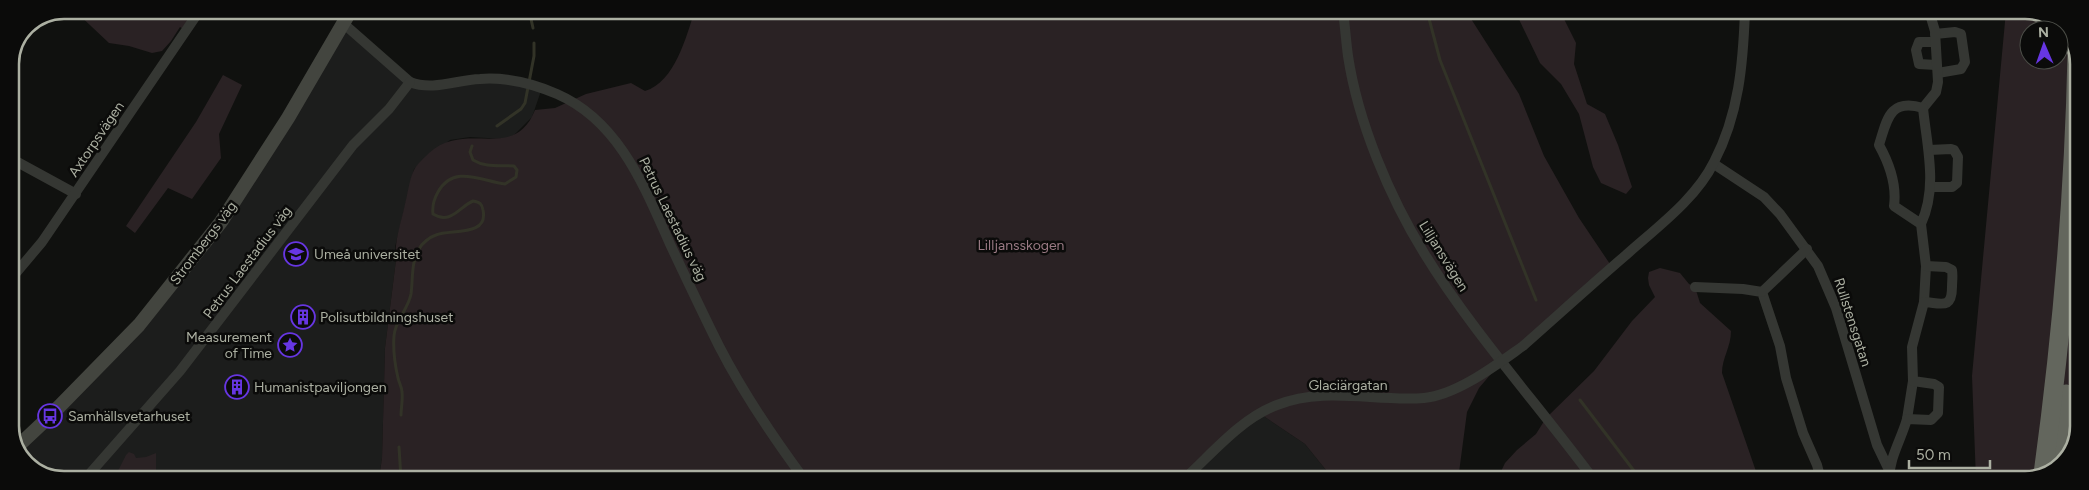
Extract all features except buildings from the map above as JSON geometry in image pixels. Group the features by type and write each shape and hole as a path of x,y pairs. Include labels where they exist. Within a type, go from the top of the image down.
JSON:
{"highway":[{"path":"2043,468 2059,348 2070,209"},
{"path":"2058,457 2070,358"}],"street":[{"name":"Axtorpsvägen","path":"19,269 42,242 76,194 194,19"},
{"name":"Strombergs väg","path":"22,442 64,403 139,325 221,222 288,118 346,19"},
{"name":"Lilljansvägen","path":"1344,19 1348,57 1373,146 1384,175 1404,216 1433,267 1502,361 1587,471"},
{"path":"1502,361 1523,346 1677,210 1714,164 1729,127 1737,100 1741,78 1745,19"},
{"path":"1890,471 1894,452 1902,435 1906,419 1913,381 1912,346 1924,302 1926,266 1921,224 1927,208 1931,187 1929,150 1923,108 1936,92 1937,69 1937,51 1931,19"},
{"path":"344,24 410,82"},
{"path":"1955,32 1961,34 1965,62 1960,69 1937,69 1919,64 1916,50 1919,42 1935,38 1955,32"},
{"name":"Petrus Laestadius väg","path":"92,471 180,371 353,145 389,109 410,82 419,86 482,78 518,82 558,94 590,114 613,137 628,157 644,184 719,346 771,434 798,471"},
{"path":"1921,224 1894,206 1894,184 1886,158 1879,145 1887,119 1894,109 1908,106 1923,108"},
{"path":"1929,150 1951,149 1954,150 1958,157 1957,183 1952,187 1931,187"},
{"path":"19,163 76,194"},
{"name":"Rullstensgatan","path":"1714,164 1764,197 1807,249 1823,276 1833,300 1877,445 1887,471"},
{"path":"1762,292 1807,249"},
{"path":"1924,302 1946,304 1952,297 1952,270 1946,267 1926,266"},
{"path":"1695,287 1743,289 1762,292"},
{"path":"1762,292 1780,346 1786,378 1803,433 1819,471"},
{"name":"Glaciärgatan","path":"1193,471 1259,413 1279,404 1302,398 1329,395 1424,398 1446,393 1502,361"},
{"path":"1906,419 1932,420 1938,413 1939,387 1934,384 1913,381"}],"shaded area":[{"name":"Umeå universitet","path":"344,24 409,82 466,80 542,88 532,117 514,135 504,139 470,137 450,140 414,169 395,247 396,260 385,348 380,471 64,471 49,469 36,462 22,442 50,416 221,222"},
{"path":"1259,413 1305,444 1327,471 1192,471"}],"green space":[{"path":"84,19 194,19 186,31 180,27 162,51 152,53 129,46 109,43"},
{"name":"Lilljansskogen","path":"692,19 1471,19 1519,94 1544,156 1579,218 1612,267 1502,361 1479,388 1467,412 1459,471 1327,471 1305,444 1259,413 1193,471 380,471 385,348 396,260 396,246 410,182 415,168 429,153 443,144 458,139 502,138 515,134 526,126 535,110 555,108 586,94 631,83 645,91 655,86 672,69"},
{"path":"1519,19 1564,19 1576,43 1574,64 1587,104 1605,114 1618,145 1632,187 1626,194 1601,183 1593,167 1579,114 1561,84 1540,63"},
{"path":"2005,19 2034,20 2019,20 2019,70 2069,70 2069,55 2070,61 2070,426 2067,443 2063,451 2053,462 2040,469 2025,471 1976,471 1972,376"},
{"path":"223,75 242,85 219,134 221,158 192,199 168,188 135,233 126,226 196,122"},
{"path":"1660,268 1680,273 1689,284 1695,287 1700,303 1731,331 1722,373 1756,471 1501,471 1505,463 1517,450 1536,434 1546,418 1594,371 1632,321 1655,297 1649,285 1649,272"},
{"path":"129,452 134,454 136,458 156,453 156,471 117,471"}],"waterway":[{"path":"531,19 533,28"},
{"path":"1429,19 1440,60 1536,300"},
{"path":"497,126 521,109 525,103 534,56 534,43"},
{"path":"401,415 402,390 395,362 394,336 411,294 413,265 416,254 426,240 431,237 442,233 474,228 483,219 481,205 473,201 450,216 439,217 433,214 434,200 444,183 460,176 505,184 516,177 517,170 514,166 488,165 473,160 470,152 472,146"},
{"path":"1580,400 1634,471"},
{"path":"399,447 400,471"}],"place":[{"name":"Umeå universitet","path":"296,254"},
{"name":"Polisutbildningshuset","path":"303,317"},
{"name":"Measurement of Time","path":"290,345"},
{"name":"Humanistpaviljongen","path":"237,387"},
{"name":"Samhällsvetarhuset","path":"50,416"}]}
